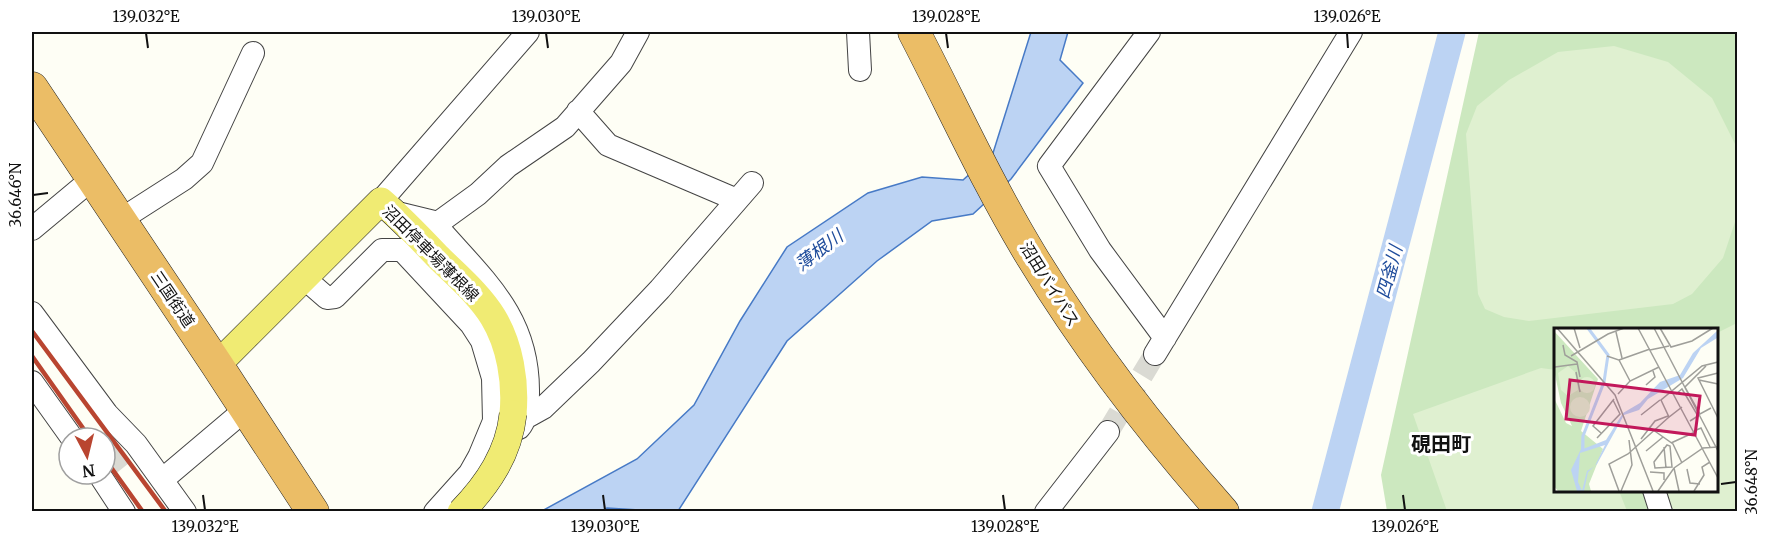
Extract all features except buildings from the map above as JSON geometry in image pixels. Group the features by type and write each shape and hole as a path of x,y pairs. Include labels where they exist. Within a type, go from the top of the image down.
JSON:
{"highway":[{"name":"沼田バイパス","path":"914,32 1031,255 1095,354 1140,414 1180,464 1224,512"},
{"name":"三国街道","path":"32,88 313,512"}],"main road":[{"name":"沼田停車場薄根線","path":"217,365 304,278 387,207 476,295 492,316 509,360 519,416 495,470 461,512"}],"street":[{"path":"438,223 387,207 528,32"},
{"path":"858,32 860,70"},
{"path":"1149,32 1048,166 1160,346 1351,32"},
{"path":"438,223 478,194 508,166 565,127 621,63 629,35"},
{"path":"120,220 184,180 202,163 253,52"},
{"path":"519,416 543,408 591,362 660,289 745,192 608,145 578,111"},
{"path":"32,229 92,179"},
{"path":"438,223 441,231 498,295 512,317 525,356 528,376 519,416 522,426 479,457"},
{"path":"304,278 327,298 335,297 382,250 402,250 471,324 482,340 493,378 494,420 470,473 435,512"},
{"path":"32,314 185,512"},
{"path":"32,382 63,426"},
{"path":"162,480 246,409"},
{"path":"1046,512 1108,432"},
{"path":"105,486 116,509"},
{"path":"1655,492 1661,512"}],"green space":[{"path":"1479,32 1737,32 1737,511 1387,511 1381,475"},
{"path":"1614,46 1668,62 1712,98 1737,148 1737,216 1723,258 1692,294 1673,304 1529,321 1504,317 1485,309 1478,294 1466,134 1477,106 1509,80 1558,52"},
{"path":"1737,323 1737,511 1673,511 1666,492 1718,492 1718,332"},
{"path":"1541,368 1554,370 1554,492 1619,492 1627,511 1447,511 1413,414"}],"water":[{"name":"薄根川","path":"1031,32 1068,32 1060,60 1083,83 1011,179 973,214 932,221 877,261 787,341 678,511 637,512 638,510 607,508 600,512 540,512 637,459 694,405 740,321 787,247 868,193 922,177 963,180 993,153"}],"waterway":[{"name":"四釜川","path":"1325,512 1452,32"}],"tunnel":[{"path":"1108,432 1155,354"},
{"path":"117,459 133,446"}],"railway":[{"path":"32,331 166,512"},
{"path":"32,356 82,426"},
{"path":"117,476 143,512"}],"district":[{"name":"硯田町","path":"1441,443"}]}
